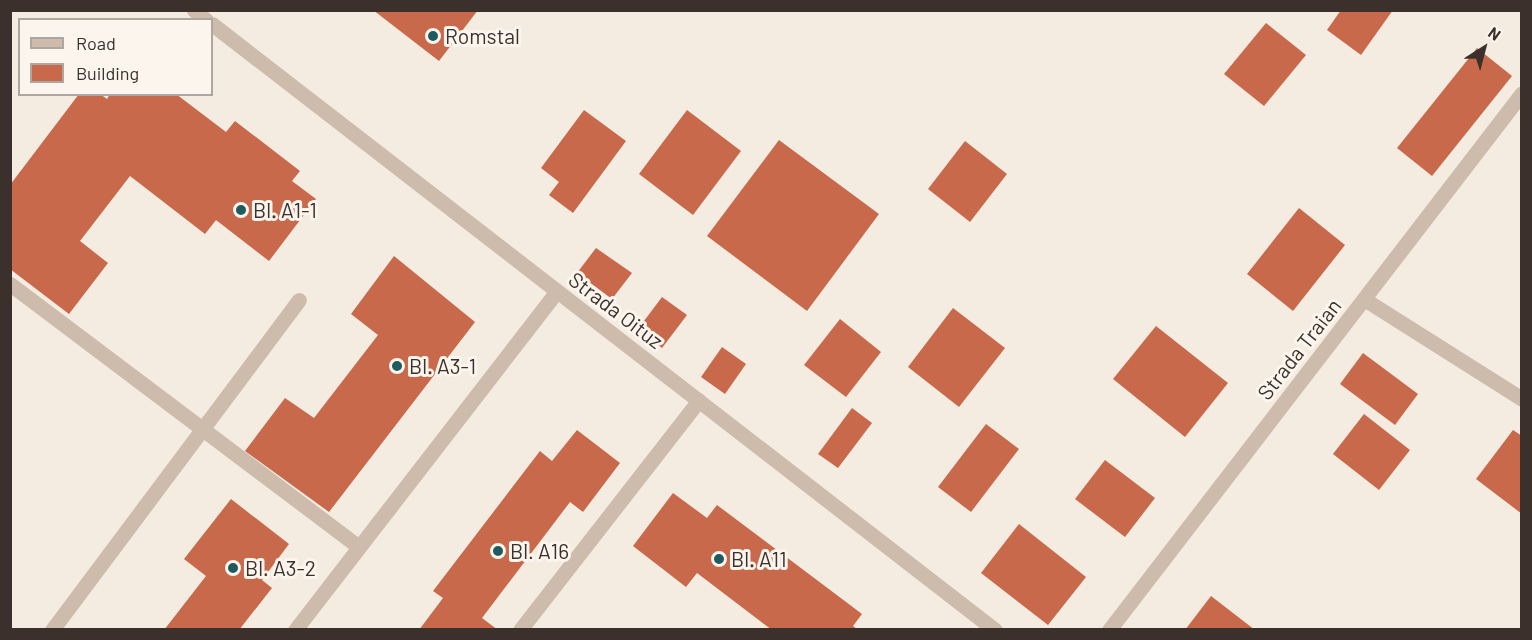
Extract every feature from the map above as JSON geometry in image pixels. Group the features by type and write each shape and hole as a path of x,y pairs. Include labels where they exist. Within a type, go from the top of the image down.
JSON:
{"street":[{"name":"Strada Oituz","path":"213,25 995,630"},
{"name":"Strada Traian","path":"1108,630 1521,93"},
{"path":"10,284 358,547"},
{"path":"296,630 556,291"},
{"path":"1364,299 1521,399"},
{"path":"52,630 299,300"},
{"path":"520,630 699,400"}],"building":[{"name":"Romstal","path":"373,10 478,10 439,61"},
{"path":"1341,10 1393,10 1361,55 1327,30"},
{"path":"1266,23 1306,55 1264,106 1224,74"},
{"path":"1477,48 1512,76 1432,176 1397,148"},
{"name":"Bl. A1-1","path":"77,96 103,96 107,99 109,96 179,96 226,132 235,121 300,171 292,181 316,199 269,261 216,220 205,234 130,176 80,241 108,263 69,314 10,269 10,185"},
{"path":"584,110 626,141 573,213 549,195 559,182 541,168"},
{"path":"687,110 741,151 693,215 639,174"},
{"path":"779,140 879,214 807,311 707,236"},
{"path":"965,141 1007,174 970,222 928,189"},
{"path":"1299,208 1345,245 1293,311 1247,274"},
{"path":"596,248 632,273 612,299 577,273"},
{"name":"Bl. A3-1","path":"394,256 475,322 329,512 245,451 285,398 314,418 378,335 351,314"},
{"path":"662,297 687,315 662,348 638,329"},
{"path":"953,308 1005,348 959,407 908,367"},
{"path":"840,319 881,352 846,397 804,365"},
{"path":"1156,326 1228,383 1185,437 1113,379"},
{"path":"722,347 746,364 725,394 701,377"},
{"path":"1363,353 1418,394 1395,425 1340,384"},
{"path":"852,408 872,423 838,468 818,454"},
{"path":"1364,414 1410,450 1379,490 1333,454"},
{"path":"986,424 1019,449 971,512 938,487"},
{"name":"Bl. A16","path":"577,430 620,463 583,512 570,502 482,618 498,630 419,630 443,598 433,591 540,451 552,461"},
{"path":"1513,430 1522,436 1522,514 1476,479"},
{"path":"1105,460 1155,498 1125,537 1075,499"},
{"name":"Bl. A11","path":"673,493 707,518 717,505 862,614 853,626 858,630 772,630 697,573 686,587 633,546"},
{"name":"Bl. A3-2","path":"231,499 289,544 262,580 272,588 239,630 164,630 206,576 184,559"},
{"path":"1019,524 1086,577 1048,625 981,573"},
{"path":"1211,596 1255,630 1185,630"}],"place":[{"name":"Romstal","path":"433,36"},
{"name":"Bl. A1-1","path":"241,210"},
{"name":"Bl. A3-1","path":"397,366"},
{"name":"Bl. A16","path":"498,551"},
{"name":"Bl. A11","path":"719,559"},
{"name":"Bl. A3-2","path":"233,568"}]}
